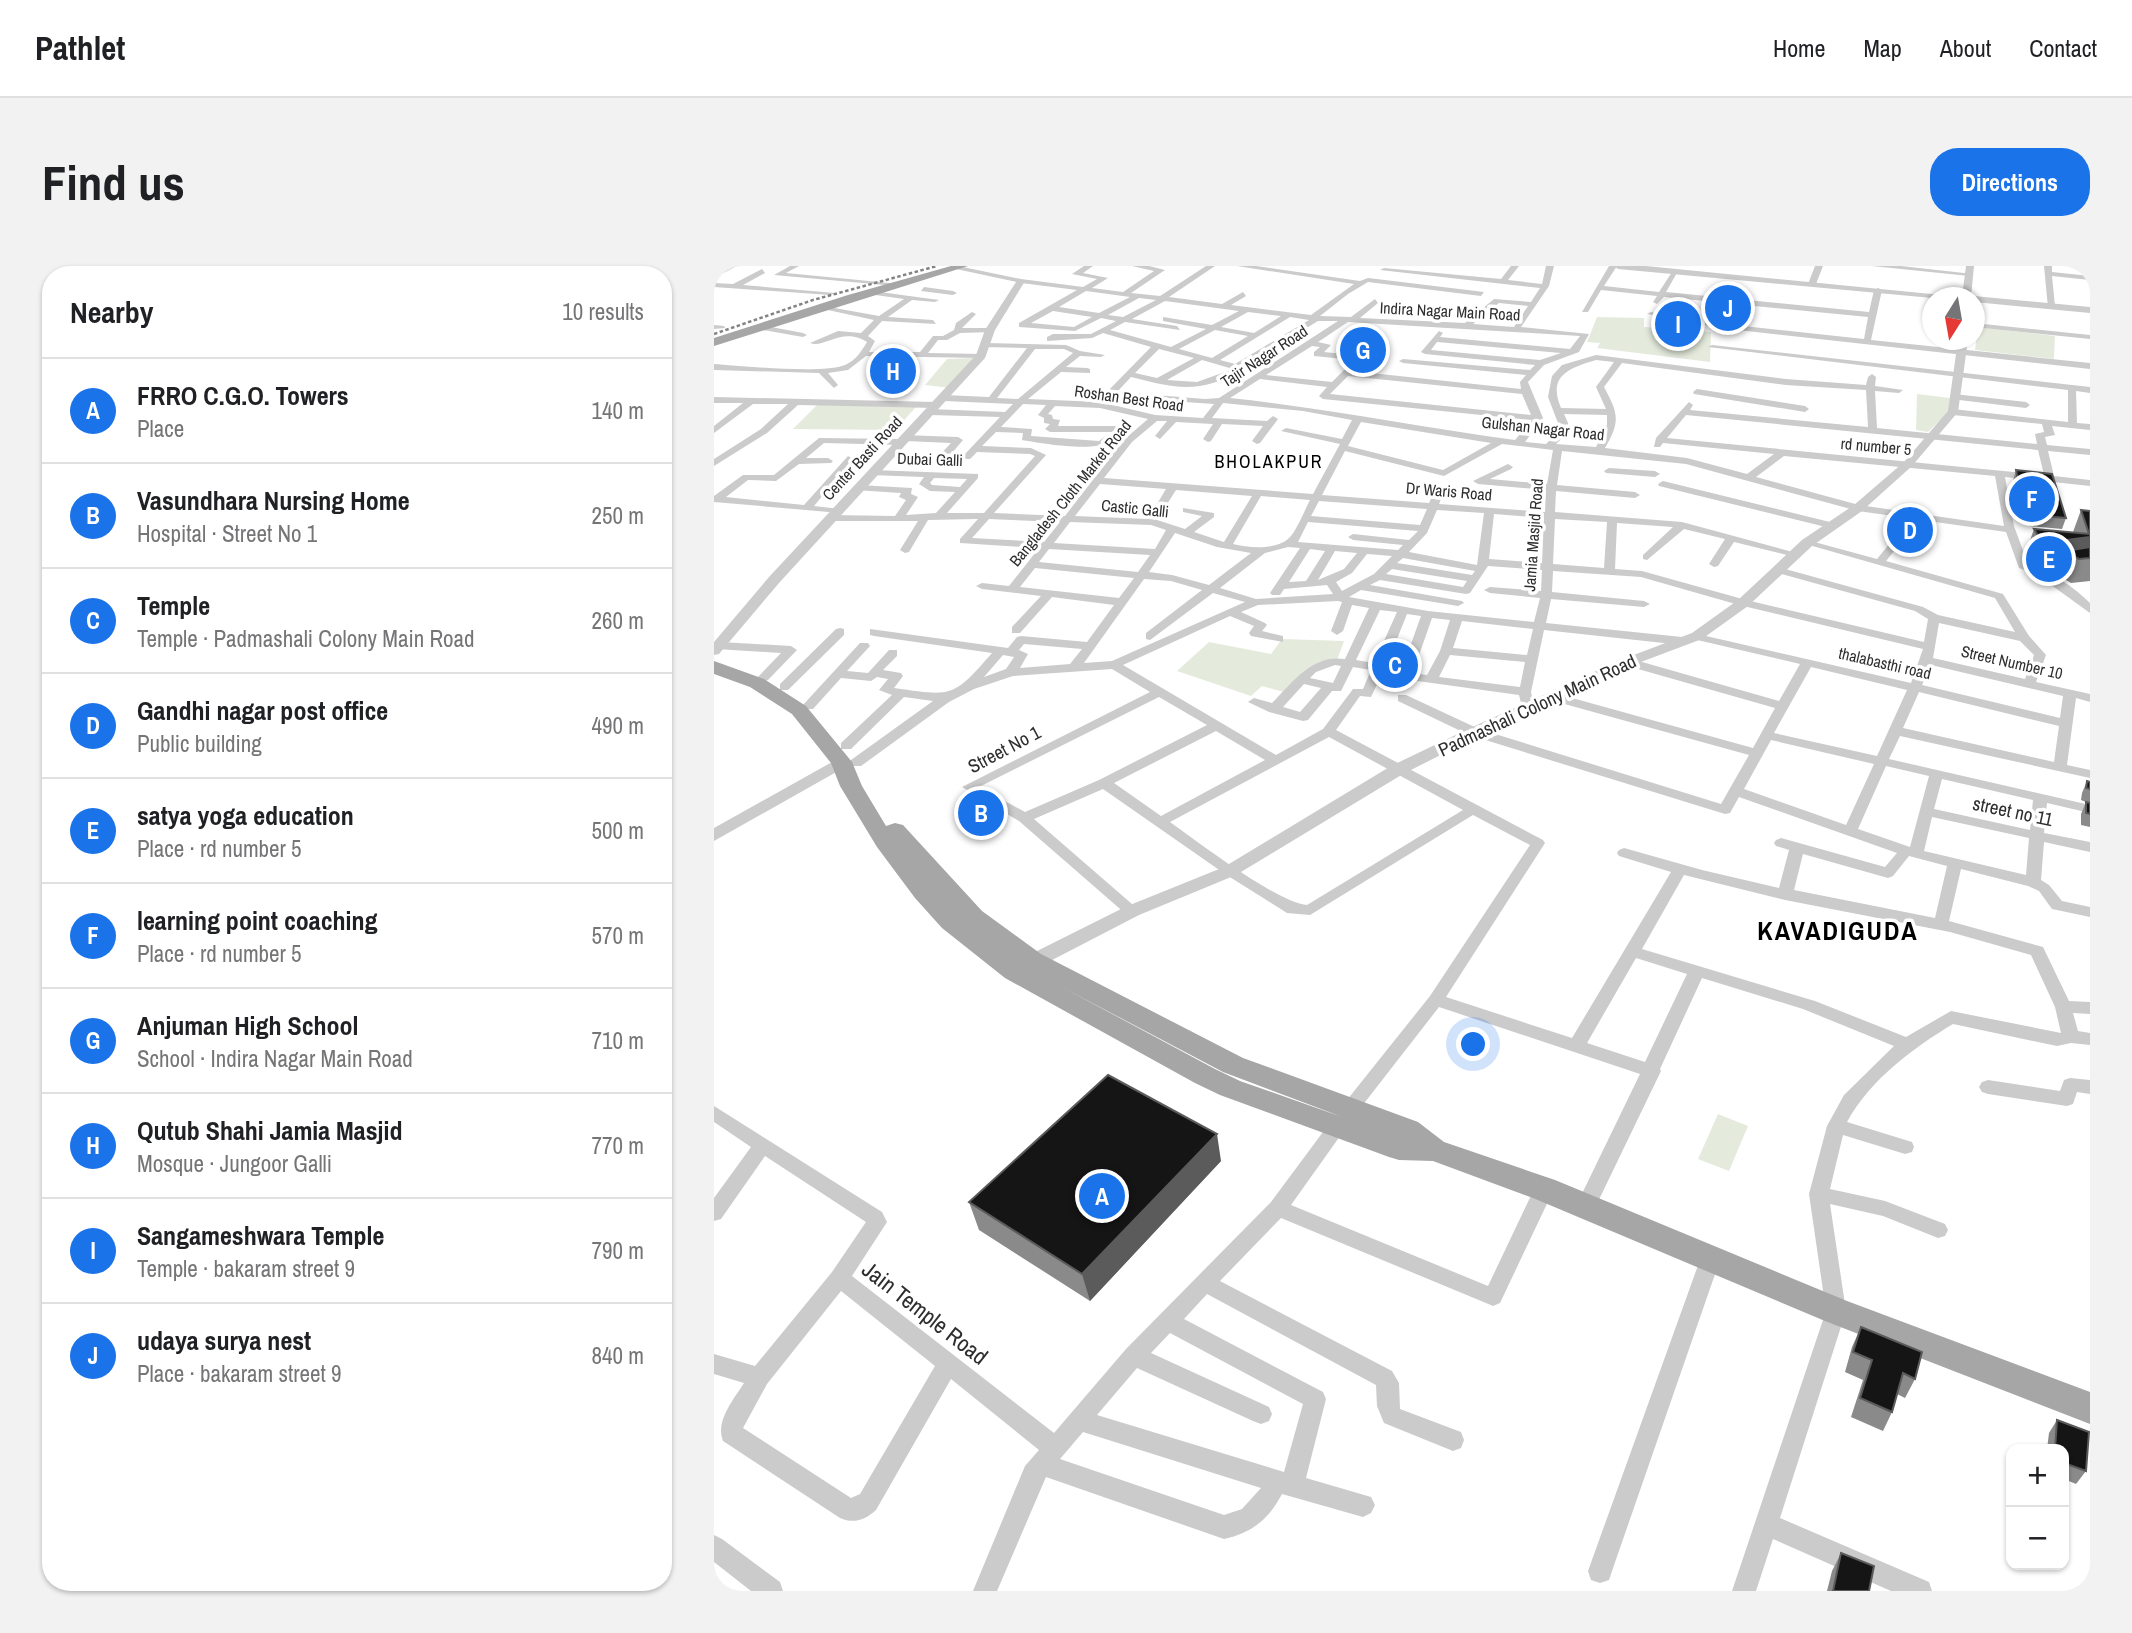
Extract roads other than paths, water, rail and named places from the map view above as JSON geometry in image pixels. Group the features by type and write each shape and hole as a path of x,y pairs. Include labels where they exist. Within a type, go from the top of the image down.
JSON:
{"main road":[{"path":"714,342 929,266"},
{"path":"716,328 831,293 893,284 960,267"},
{"path":"716,656 784,687 808,706 848,757 851,786 885,842 923,893 951,922 1023,966 1344,1119 1408,1130 1434,1150 1544,1189 1836,1311 2090,1408"},
{"path":"716,656 799,710 848,757"}],"street":[{"path":"714,276 733,266"},
{"path":"795,266 778,275 871,287 935,300"},
{"path":"1089,266 1076,274 1104,278 1022,325 1075,329 1139,295"},
{"path":"1124,294 1161,271 1160,268 1136,266"},
{"path":"992,398 1037,346 1053,336 1092,337 1164,298 1211,266"},
{"path":"1247,266 1366,278 1478,297 1493,281"},
{"path":"1430,275 1439,266"},
{"path":"1503,282 1515,266"},
{"path":"1516,329 1545,286 1550,266"},
{"path":"1585,310 1615,266 1922,295"},
{"path":"1812,284 1819,266"},
{"path":"1867,342 1878,266 1970,270"},
{"path":"960,267 1021,281 1315,318"},
{"path":"1128,374 1186,387 1213,382 1315,318 1366,278 1384,270 1545,286"},
{"path":"2051,306 2048,270 2090,278"},
{"path":"736,286 762,271"},
{"path":"1674,271 1650,316 1867,342 1922,344"},
{"path":"774,289 797,276"},
{"name":"Center Basti Road","path":"716,656 774,580 937,405 983,351 990,330 1021,281"},
{"path":"893,284 953,293"},
{"path":"714,285 831,293"},
{"path":"1600,288 1873,315"},
{"path":"1101,299 1114,293"},
{"path":"1100,405 1152,344 1177,328 1195,325 1243,294"},
{"path":"863,336 880,319 911,297"},
{"path":"1466,325 1497,300 1533,304"},
{"path":"1985,300 2090,310"},
{"path":"1350,320 1375,301"},
{"path":"1124,336 1192,302"},
{"path":"1729,327 1741,302"},
{"path":"1048,327 1089,305"},
{"path":"818,307 880,319 933,322"},
{"path":"1051,308 1195,325 1301,348"},
{"path":"1177,310 1202,314"},
{"path":"1209,341 1246,310"},
{"path":"892,311 941,313"},
{"path":"921,356 936,338 944,338 972,314"},
{"path":"1212,361 1289,315"},
{"name":"Indira Nagar Main Road","path":"1315,318 1586,334 1569,353"},
{"path":"1156,320 1177,328"},
{"name":"Tajir Nagar Road","path":"1110,394 1205,402 1221,400 1350,320"},
{"path":"761,327 803,335"},
{"path":"958,327 990,330"},
{"path":"955,356 961,342 958,327"},
{"path":"1985,328 2060,348 2090,366"},
{"path":"1104,331 1187,354 1199,353 1212,361 1259,375 1335,385"},
{"path":"1172,350 1221,331"},
{"path":"814,343 838,333 863,336 871,341 865,354 817,403"},
{"path":"1541,363 1425,352 1437,336 1481,344 1569,353"},
{"path":"1985,346 2060,348 2090,337"},
{"path":"1449,354 1458,341"},
{"path":"1310,343 1327,345 1317,354 1360,358 1323,396 1407,404 1449,396 1525,392"},
{"path":"1460,367 1481,344"},
{"path":"1487,358 1494,345"},
{"path":"865,354 955,356 1037,346 1066,347 1078,353 1101,355"},
{"path":"1499,359 1507,346"},
{"path":"1511,360 1519,347"},
{"path":"1712,347 2090,390"},
{"path":"1527,361 1534,348"},
{"name":"Padmashali Colony Main Road","path":"1023,966 1132,911 1230,871 1397,770 1474,732 1527,700 1554,697 1628,662 1689,639 1742,603 1801,548 1830,525 1858,508 1908,464 1932,436 1953,405 1962,350"},
{"path":"946,455 967,457 1021,400 1078,353"},
{"path":"1159,381 1199,353"},
{"path":"1518,443 1536,428 1538,418 1525,392 1524,382 1541,363 1569,353"},
{"path":"1555,407 1552,388 1556,376 1570,362 1569,353"},
{"path":"1565,367 1594,357 1714,373 1899,390"},
{"path":"1609,493 1609,471 1604,450 1612,428 1612,412 1600,387 1620,360"},
{"path":"1403,361 1530,373"},
{"path":"1068,362 1094,363"},
{"path":"714,367 821,372 841,371 854,366"},
{"path":"1873,430 1870,387 1876,366"},
{"path":"1060,369 1087,371"},
{"path":"821,372 834,385"},
{"path":"1347,373 1538,418"},
{"path":"1650,456 1659,440 1685,412 1697,392 1714,373"},
{"path":"1051,376 1077,379"},
{"path":"1213,382 1239,387"},
{"path":"1799,423 1818,384"},
{"path":"1160,398 1176,385"},
{"path":"2072,388 2073,425"},
{"path":"1697,392 1805,409"},
{"name":"Roshan Best Road","path":"937,405 992,398 1100,405 1150,417 1269,425"},
{"name":"Bangladesh Cloth Market Road","path":"1012,590 1129,440 1150,417 1172,399"},
{"path":"714,400 937,405 1009,415"},
{"path":"1205,421 1221,400"},
{"name":"Gulshan Nagar Road","path":"1221,400 1283,406 1295,420 1358,418 1518,443 1604,450 1687,461 1858,508 2011,530"},
{"path":"714,430 750,402"},
{"path":"1031,451 1057,422 1047,421 1049,418 1042,415 1054,402"},
{"path":"714,463 764,431 795,403"},
{"path":"1393,424 1407,404"},
{"path":"1530,404 1612,412"},
{"path":"1953,405 2026,405"},
{"path":"1953,405 2090,427"},
{"path":"1256,441 1283,406"},
{"name":"Jamia Masjid Road","path":"1527,700 1532,659 1546,595 1553,447 1563,433 1563,423 1555,407"},
{"path":"1685,412 2090,452"},
{"path":"1288,544 1293,541 1358,418"},
{"path":"1160,436 1173,419"},
{"path":"1279,442 1295,420 1343,445 1444,473 1500,440"},
{"path":"1208,439 1219,422"},
{"path":"2046,422 2050,435 2040,434 2049,478"},
{"path":"1051,429 1088,427 1138,430"},
{"path":"995,429 1029,431 1025,438 1042,440 1101,444 1107,438 1129,440"},
{"path":"746,477 776,478 822,440 958,440 946,455 933,465 917,465 910,473"},
{"name":"rd number 5","path":"1659,440 2090,483"},
{"path":"975,449 1031,451 1041,455 964,541 1158,552"},
{"path":"1750,477 1781,454"},
{"path":"806,509 848,459"},
{"path":"796,461 828,461"},
{"path":"715,499 762,467"},
{"path":"1508,467 1478,481 1635,495"},
{"path":"1609,471 1655,474"},
{"name":"Dubai Galli","path":"866,481 910,473 975,476 939,516"},
{"path":"924,484 932,474"},
{"path":"1999,474 2011,530 2023,566 2040,572 2076,596 2090,610"},
{"path":"866,481 963,489"},
{"path":"866,481 908,490 904,497 913,497 898,519"},
{"name":"Dr Waris Road","path":"1098,481 1489,511 1551,513 1682,525 1731,538 1879,563 1999,596 2024,638 2040,656 2029,684"},
{"path":"1663,485 1830,525"},
{"path":"1151,522 1173,486"},
{"path":"939,501 951,489"},
{"path":"1227,546 1259,492"},
{"path":"714,836 970,686 1011,672 1114,665 1256,602 1344,599 1378,576 1412,543 1424,528 1439,492"},
{"name":"Castic Galli","path":"715,499 898,519 985,516 1151,522 1227,546 1262,550 1288,544 1401,554 1482,565 1609,571"},
{"path":"1186,533 1210,514 1187,510"},
{"path":"1378,576 1466,591 1482,565 1489,511"},
{"path":"905,551 925,517"},
{"path":"1609,571 1612,518"},
{"path":"1304,519 1424,528"},
{"path":"1309,585 1329,544 1349,545 1362,524"},
{"path":"1647,557 1682,525"},
{"path":"1074,668 1158,552 1172,527"},
{"path":"1353,537 1412,543"},
{"path":"1714,564 1731,538"},
{"path":"1879,563 1899,539"},
{"path":"1271,601 1307,546"},
{"path":"1150,636 1262,550"},
{"path":"1281,586 1331,582 1356,565 1364,551"},
{"path":"1032,565 1172,578 1256,602"},
{"path":"1389,565 1475,579"},
{"path":"1778,570 1919,609 1934,618 2024,638"},
{"path":"2040,572 2053,570"},
{"name":"Street Number 10","path":"1609,571 1642,574 2029,684 2090,698"},
{"path":"1331,582 1344,599 1337,631"},
{"path":"982,586 1122,602"},
{"path":"1361,587 1458,603"},
{"path":"1490,590 1644,604"},
{"path":"1016,630 1049,594"},
{"path":"2076,596 2090,597"},
{"name":"thalabasthi road","path":"1344,599 1428,614 1689,639 1807,662 2065,723"},
{"path":"1301,680 1337,688 1376,606"},
{"path":"1160,822 1328,732 1357,692 1367,694 1403,611"},
{"path":"1231,612 1261,625 1255,633 1279,639"},
{"path":"1412,658 1428,614"},
{"path":"1430,681 1446,650 1457,617"},
{"path":"1850,832 1897,731 1928,654 1934,618"},
{"path":"784,687 840,632"},
{"path":"874,632 1022,654 1011,672"},
{"path":"970,686 1021,640 1089,646"},
{"path":"808,706 864,646"},
{"path":"716,656 791,649 764,677"},
{"path":"1446,650 1532,659"},
{"path":"837,674 870,677 893,653"},
{"path":"1274,709 1311,669 1334,661 1527,700"},
{"path":"1628,662 1783,706"},
{"path":"1402,698 1474,732 1725,810 1807,662"},
{"path":"1114,665 1275,760"},
{"path":"874,673 897,676 885,690 944,699"},
{"path":"1254,702 1303,717 1329,687"},
{"name":"Street No 1","path":"1132,911 1024,818 970,787 1161,691"},
{"path":"848,757 901,693"},
{"path":"2060,768 2070,694"},
{"path":"1554,697 1757,752"},
{"path":"1024,818 1104,783 1217,725"},
{"path":"1897,731 2090,774"},
{"path":"985,1591 1033,1474 1134,1356 1278,1208 1436,1000 1538,843 1328,732"},
{"path":"1767,735 2090,809"},
{"path":"1781,843 1888,873 1911,852 1927,812 1936,774"},
{"path":"1104,783 1230,871 1292,909 1310,910 1472,810"},
{"path":"1736,791 1911,852 2034,882 2044,888 2057,905 2090,912"},
{"path":"2034,882 2040,797"},
{"name":"street no 11","path":"1927,812 2090,847"},
{"path":"1785,895 1797,848"},
{"path":"1624,853 1679,871 1785,895 1941,924 2037,951 2063,1007 2071,1037"},
{"path":"1941,924 1955,863"},
{"path":"1577,1045 1679,871"},
{"path":"1631,951 1809,1005 1907,1044"},
{"path":"1586,1206 1697,971"},
{"path":"1436,1000 1652,1070"},
{"path":"2063,1007 2090,1009"},
{"path":"1744,1591 1836,1311 1819,1194 1836,1126 1850,1100 1907,1044 1951,1017 2057,1040 2071,1037 2090,1039"},
{"path":"1988,1087 2067,1098 2070,1085 2090,1087"},
{"name":"Jain Temple Road","path":"714,1112 874,1218 877,1222 839,1278 948,1363 1048,1456 1224,1527 1241,1525 1284,1484 1315,1399 1170,1322"},
{"path":"1836,1126 1905,1147"},
{"path":"714,1213 763,1146"},
{"path":"1278,1208 1493,1297 1544,1189"},
{"path":"1819,1194 1885,1209 1938,1230"},
{"path":"1600,1571 1711,1257"},
{"path":"839,1278 759,1377 732,1424 731,1433 848,1510 860,1509 868,1502 948,1363"},
{"path":"1207,1283 1384,1378 1388,1383 1388,1406 1392,1416 1453,1440"},
{"path":"1134,1356 1261,1414"},
{"path":"714,1364 759,1377"},
{"path":"1079,1420 1284,1484 1363,1505"},
{"path":"1765,1524 1914,1590"},
{"path":"718,1556 771,1591"}],"railway":[{"path":"714,334 813,300 937,266"}],"place":[{"name":"udaya surya nest","path":"1728,308"},
{"name":"Sangameshwara Temple","path":"1678,324"},
{"name":"Anjuman High School","path":"1363,350"},
{"name":"Qutub Shahi Jamia Masjid","path":"893,371"},
{"name":"learning point coaching","path":"2032,499"},
{"name":"Gandhi nagar post office","path":"1910,530"},
{"name":"satya yoga education","path":"2049,559"},
{"name":"Temple","path":"1395,665"},
{"name":"Vasundhara Nursing Home","path":"981,813"},
{"name":"FRRO C.G.O. Towers","path":"1102,1196"}],"district":[{"name":"BHOLAKPUR","path":"1269,462"},
{"name":"KAVADIGUDA","path":"1838,931"}]}
